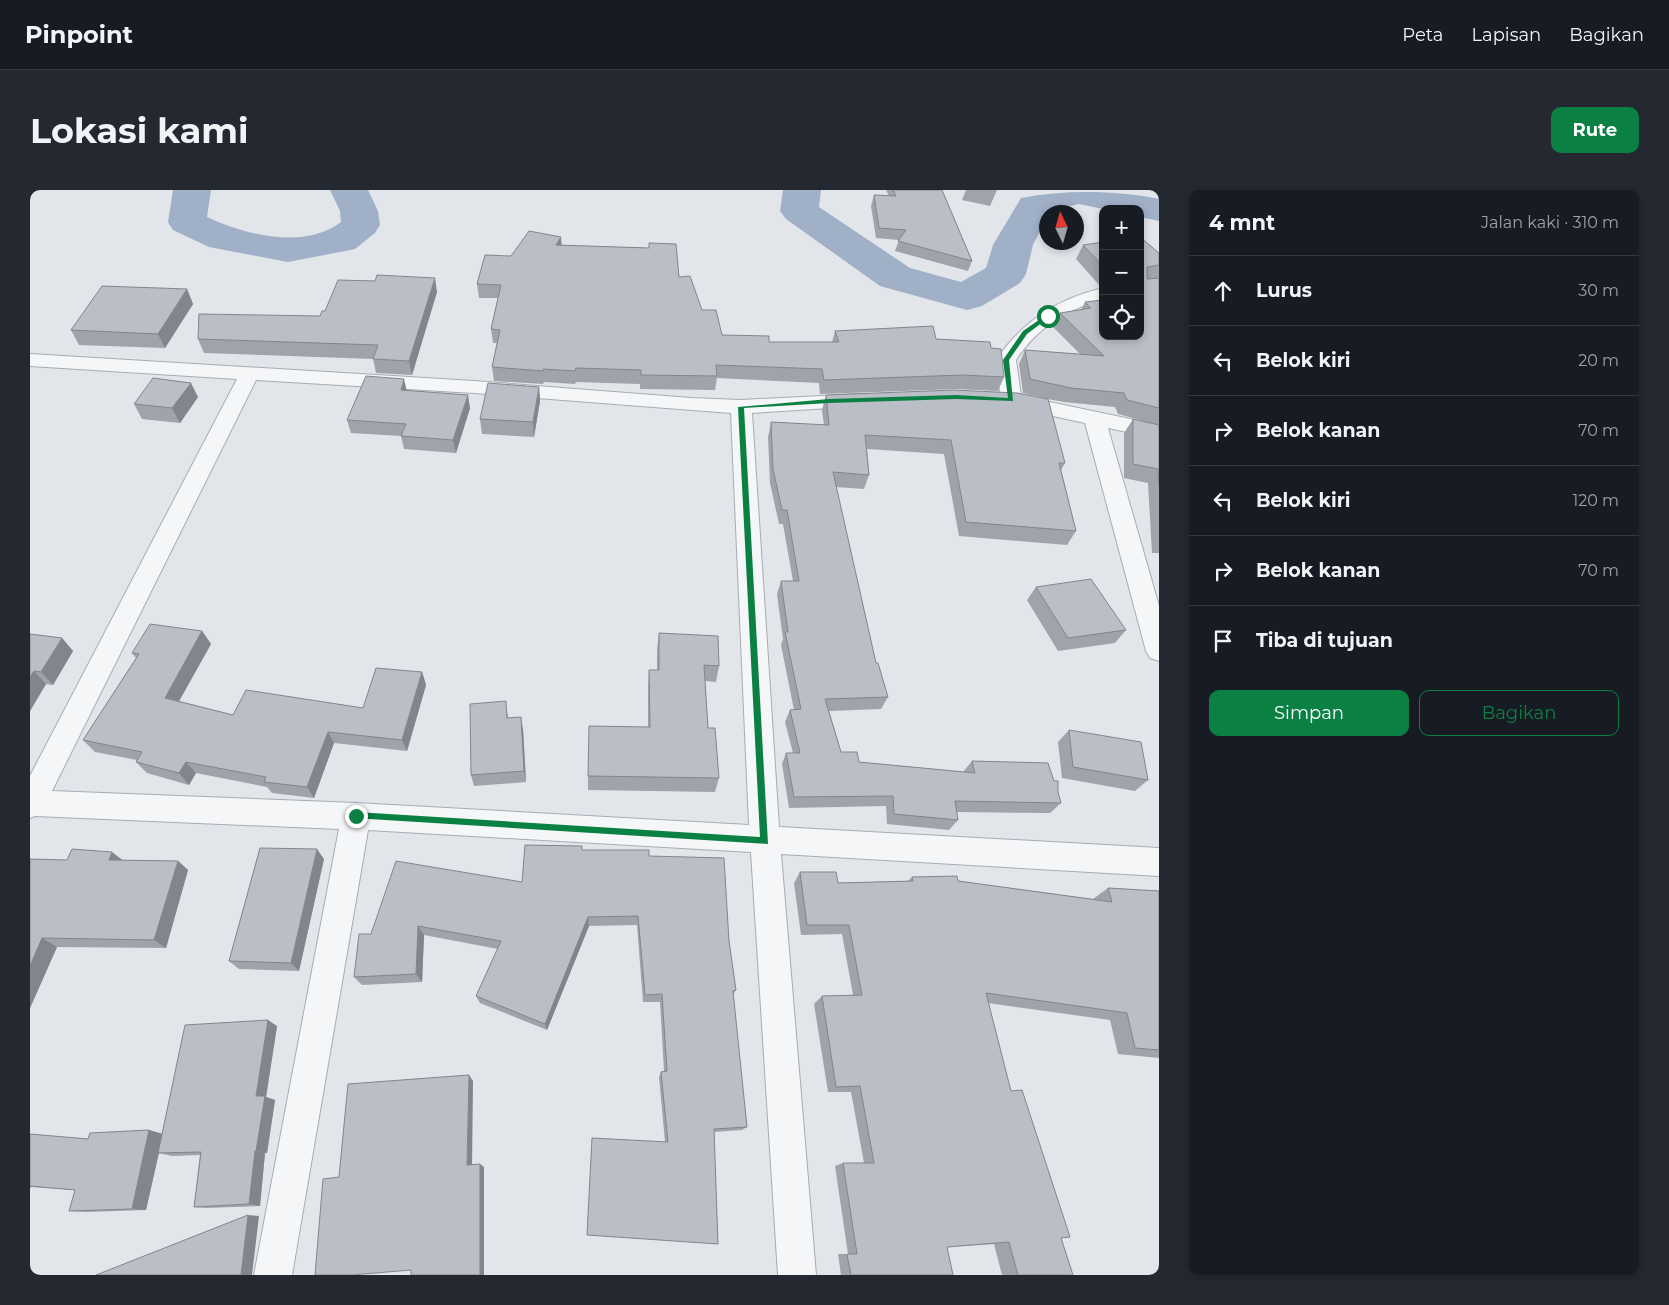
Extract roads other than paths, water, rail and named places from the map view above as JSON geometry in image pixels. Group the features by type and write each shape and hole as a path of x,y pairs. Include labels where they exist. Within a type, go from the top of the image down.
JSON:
{"street":[{"path":"1099,295 1048,316 1025,332 1006,360 1002,400 1094,417 1159,432"},
{"path":"30,360 250,372 741,407 878,399"},
{"path":"250,372 30,804 356,816 765,841 1159,862"},
{"path":"741,407 765,841 797,1275"},
{"path":"1094,417 1159,651"},
{"path":"274,1275 356,816"}],"waterway":[{"path":"192,190 187,222 223,239 288,250 341,241 361,225 359,211 349,190"},
{"path":"802,190 799,211 895,277 967,297 1005,274 1013,245 1034,206 1077,192 1159,210"}]}
